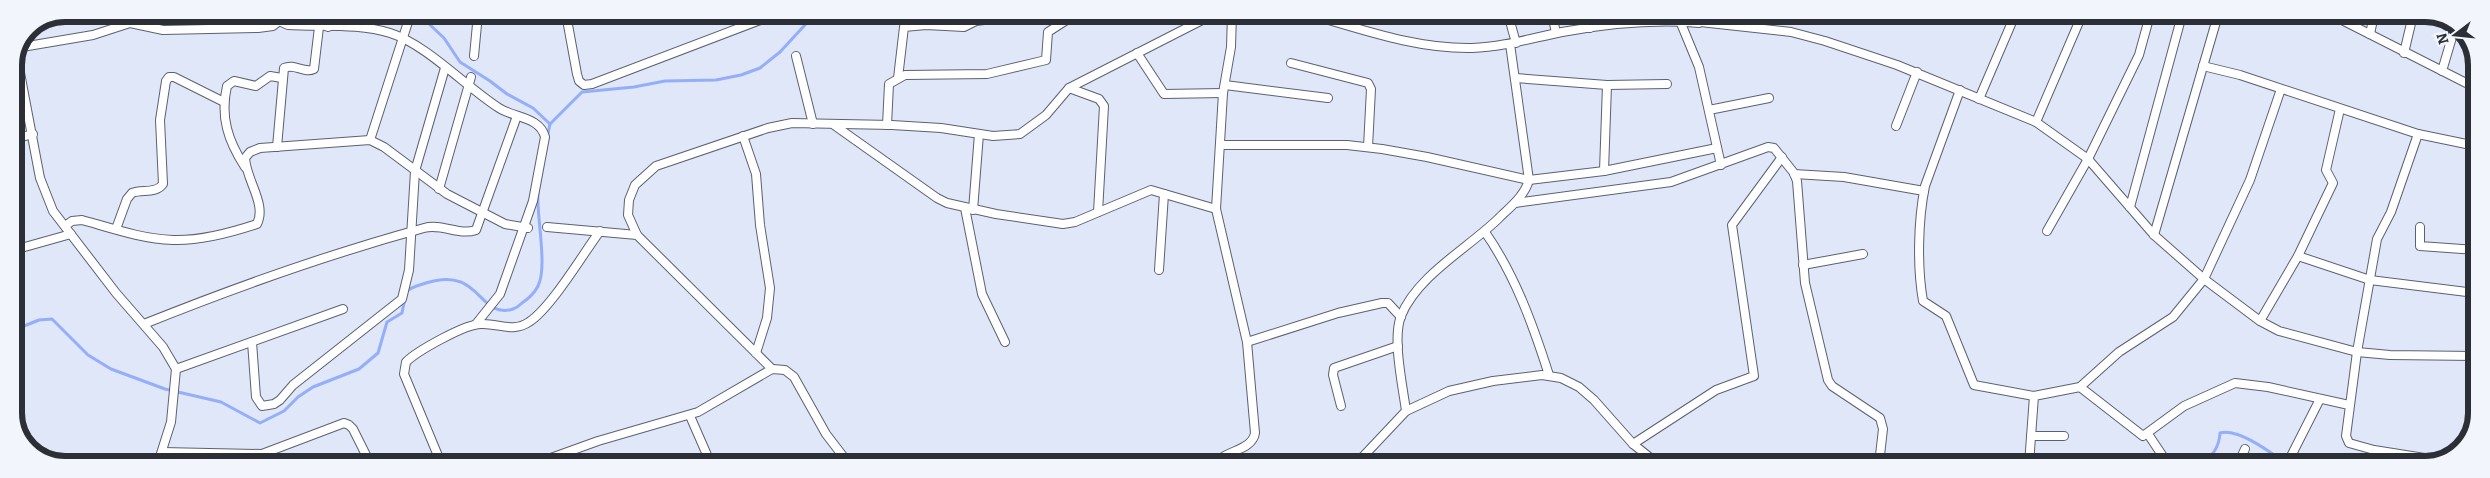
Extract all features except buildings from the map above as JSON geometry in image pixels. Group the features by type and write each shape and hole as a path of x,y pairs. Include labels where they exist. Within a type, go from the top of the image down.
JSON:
{"street":[{"path":"28,45 93,34 130,23 162,30 266,27 279,22 288,25 328,28 377,29 404,38 468,87 501,109 536,123 542,128 545,137 533,201 525,228 496,300 476,324 410,358 404,368 438,456"},
{"path":"328,28 329,22"},
{"path":"370,140 408,22"},
{"path":"474,56 477,22"},
{"path":"567,22 577,74 579,81 584,85 592,84 755,22"},
{"path":"898,78 904,27 926,24 964,27 974,22"},
{"path":"887,125 889,84 898,78 905,75 987,74 1046,60 1048,32 1064,22"},
{"path":"772,369 637,235 628,215 629,200 635,185 656,166 781,124 887,125 979,134 1011,136 1020,134 1046,115 1069,88 1198,22"},
{"path":"1222,456 1249,444 1254,438 1255,418 1247,342 1216,210 1223,93 1231,47 1232,22"},
{"path":"1336,22 1396,39 1429,45 1472,48 1513,43 1556,33 1590,28 1667,22"},
{"path":"1406,411 1398,346 1401,316 1416,293 1434,272 1484,232 1515,203 1523,194 1529,180 1509,22"},
{"path":"1554,22 1556,33"},
{"path":"1590,22 1590,28"},
{"path":"1680,22 1699,67 1722,165"},
{"path":"1725,22 1791,32 1917,72 2036,122 2088,159 2154,235 2204,279 2260,321 2280,331 2356,352 2406,356 2468,356"},
{"path":"1979,99 2012,22"},
{"path":"2036,122 2079,22"},
{"path":"2047,231 2088,159 2139,55 2148,22"},
{"path":"2130,207 2180,22"},
{"path":"2154,235 2216,22"},
{"path":"2346,22 2467,84"},
{"path":"2370,34 2373,22"},
{"path":"2404,53 2411,22"},
{"path":"277,147 284,68 287,66 306,71 314,69 319,27"},
{"path":"2442,71 2453,33"},
{"path":"1137,53 1164,94 1223,93"},
{"path":"796,56 813,124"},
{"path":"1291,62 1368,83 1371,90 1368,147"},
{"path":"2203,66 2281,89 2418,134 2467,144"},
{"path":"252,342 256,398 262,406 274,404 293,385 402,299 410,270 415,171 445,68"},
{"path":"1896,126 1917,72"},
{"path":"65,226 72,220 82,220 157,238 187,240 256,224 260,217 258,204 245,169 229,139 224,102 230,82 256,86 270,76 282,78"},
{"path":"116,229 127,199 132,193 160,189 163,184 160,120 166,82 169,78 174,77 224,102"},
{"path":"438,189 471,77"},
{"path":"1515,78 1607,85 1667,84"},
{"path":"22,81 46,196 53,211 116,293 163,347 176,369 174,406 160,456"},
{"path":"1224,84 1328,98"},
{"path":"1604,171 1607,85"},
{"path":"1069,88 1099,99 1104,106 1098,212"},
{"path":"1960,90 1924,191 1920,216 1923,301 1945,314 1974,385 2034,396 2080,387 2119,352 2173,317 2204,279 2250,180 2281,89"},
{"path":"1709,110 1769,98"},
{"path":"2260,321 2298,256 2333,183 2326,170 2340,109"},
{"path":"144,324 203,300 337,253 412,231 436,226 470,232 476,230 516,116"},
{"path":"834,125 937,198 973,210 1052,224 1075,222 1144,191 1154,190 1216,210"},
{"path":"22,136 33,134"},
{"path":"973,210 979,134"},
{"path":"2399,456 2349,443 2346,436 2356,352 2379,234 2391,212 2418,134"},
{"path":"743,136 756,174 760,225 770,288 767,318 756,353"},
{"path":"245,169 245,158 250,152 277,147 370,140 384,147 438,189 505,224 525,228"},
{"path":"1220,144 1347,145 1368,147 1426,156 1529,180 1604,171 1718,148"},
{"path":"1515,203 1671,182 1768,147 1774,148 1794,174 1797,181 1803,265 1813,321 1830,383 1879,416 1883,429 1880,456"},
{"path":"1633,444 1716,390 1754,376 1732,225 1782,157"},
{"path":"1794,174 1844,177 1924,191"},
{"path":"1159,270 1164,194"},
{"path":"965,208 982,294 1005,342"},
{"path":"547,226 637,235"},
{"path":"2420,227 2420,246 2468,249"},
{"path":"476,324 506,328 528,323 546,306 600,231"},
{"path":"1484,232 1502,256 1533,324 1549,375"},
{"path":"23,248 71,234"},
{"path":"1803,265 1863,254"},
{"path":"2298,256 2370,280 2468,292"},
{"path":"1247,342 1338,313 1382,303 1388,303 1401,316"},
{"path":"176,369 343,309"},
{"path":"1341,406 1333,375 1334,368 1398,346"},
{"path":"563,456 598,441 690,416 715,404 772,369 785,370 794,378 826,434 843,456"},
{"path":"1364,456 1406,411 1449,390 1493,381 1549,375 1561,378 1579,387 1594,400 1633,444 1648,456"},
{"path":"2080,387 2141,435 2148,434 2184,406 2232,383 2268,387 2350,405"},
{"path":"2030,456 2034,396"},
{"path":"2291,456 2320,398"},
{"path":"690,416 708,456"},
{"path":"162,452 262,454 344,423 350,424 366,456"},
{"path":"2148,434 2163,456"},
{"path":"2031,436 2064,436"},
{"path":"2242,456 2245,449"}],"waterway":[{"path":"426,22 444,38 460,62 507,94 533,108 550,124"},
{"path":"547,138 550,124 582,92 634,87 665,81 716,80 741,75 760,68 780,52 808,22"},
{"path":"406,292 413,287 444,279 458,281 468,286 492,307 501,310 513,309 519,306 535,291 541,277 542,254 538,191"},
{"path":"23,327 39,320 52,319 88,355 111,369 165,389 221,402 260,423 284,411 298,397 313,387 359,369 378,353 387,322 402,313 405,298"},
{"path":"2210,456 2215,451 2220,433 2228,432 2255,442 2276,456"}]}
